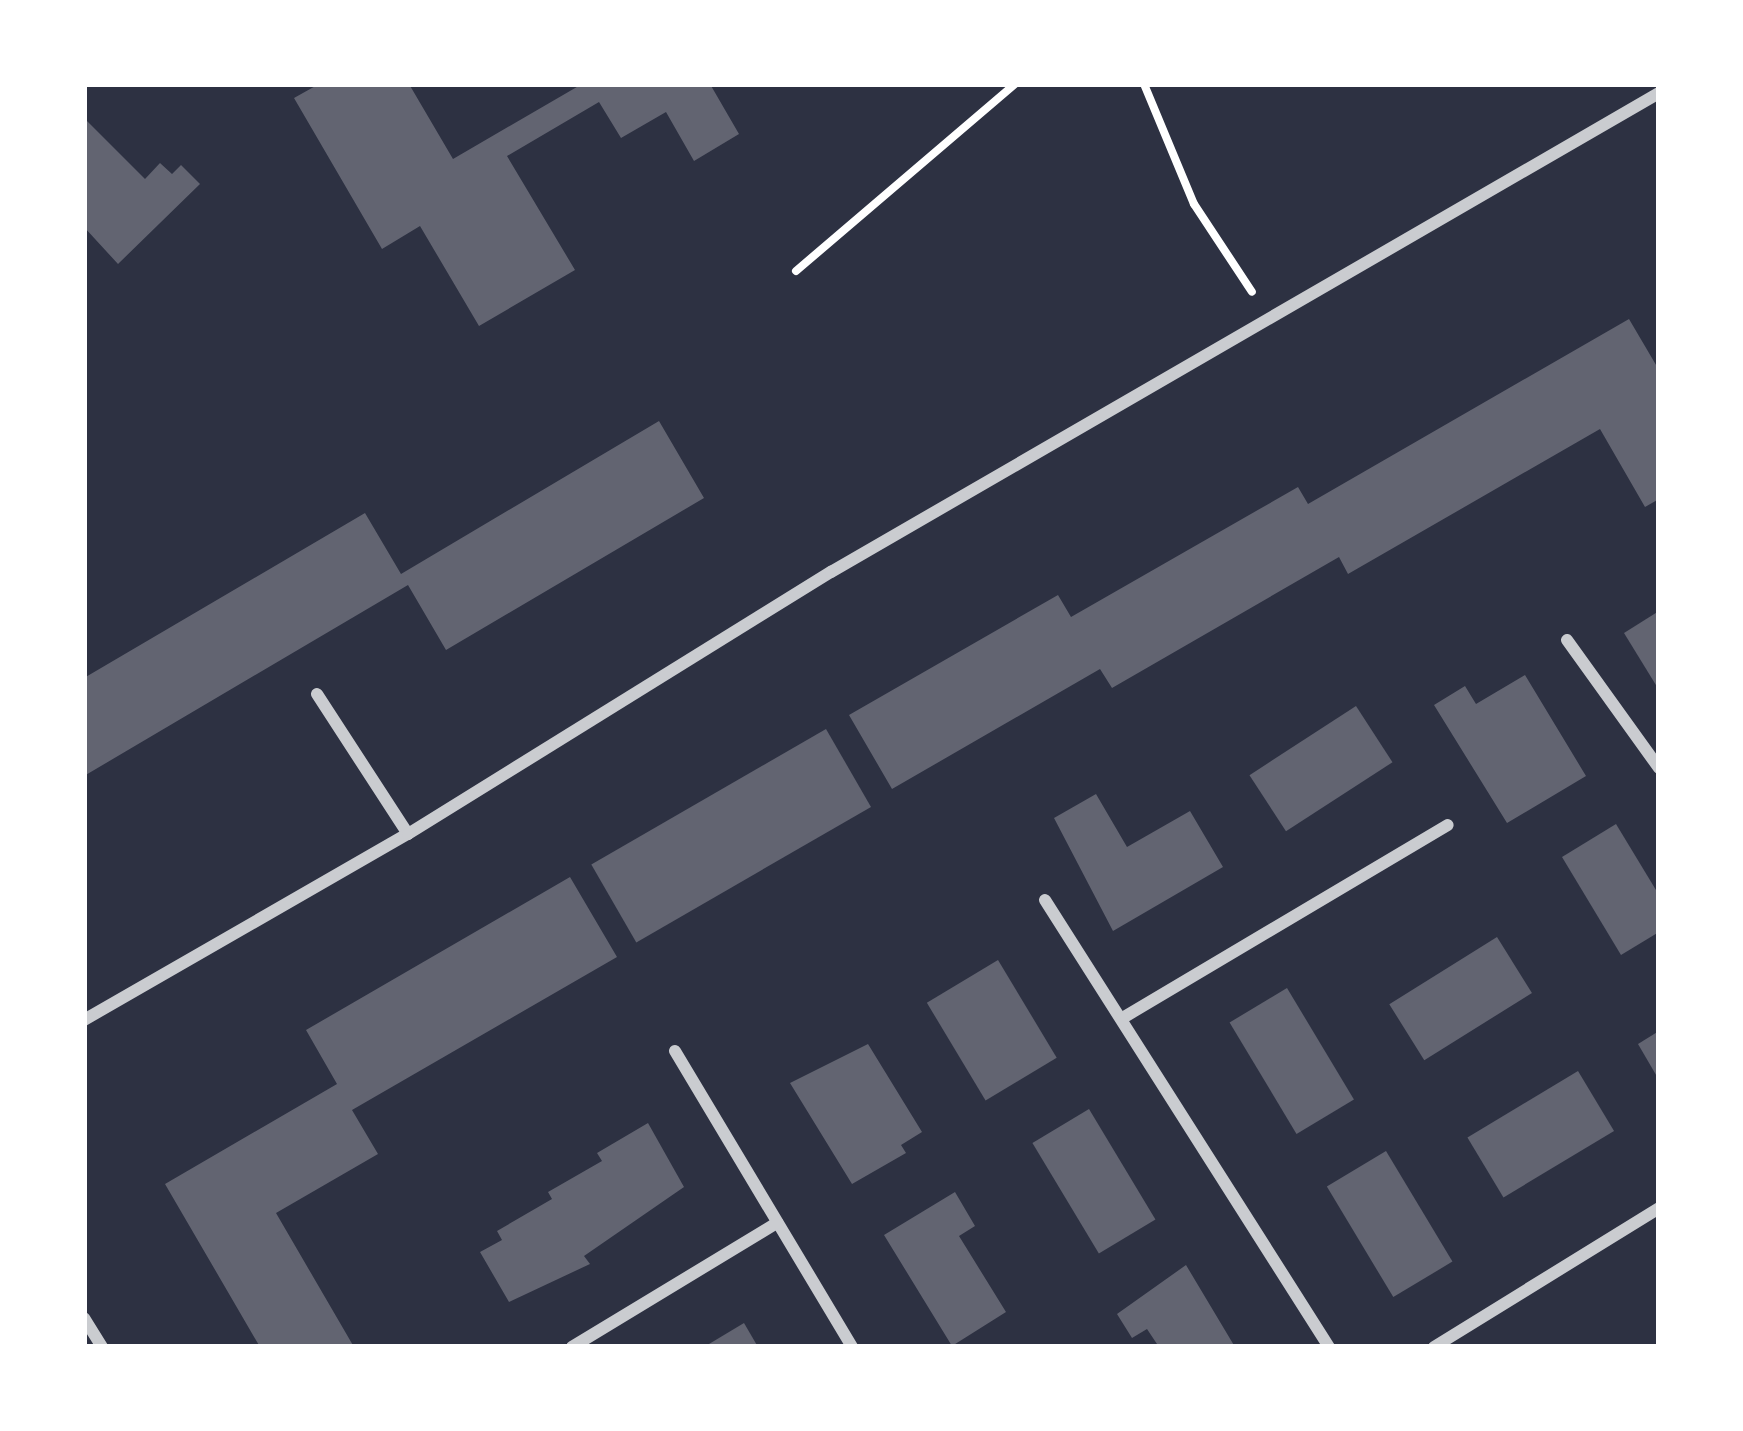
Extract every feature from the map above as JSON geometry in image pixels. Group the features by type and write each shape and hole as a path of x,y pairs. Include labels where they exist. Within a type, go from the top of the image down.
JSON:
{"street":[{"path":"84,1020 408,834 831,572 1659,93"},
{"path":"1567,640 1659,768"},
{"path":"317,694 408,834"},
{"path":"1126,1016 1448,824"},
{"path":"1045,900 1092,986 1126,1016 1329,1347"},
{"path":"675,1052 853,1347"},
{"path":"1434,1347 1659,1208"},
{"path":"572,1347 777,1223"},
{"path":"84,1318 102,1347"}],"path":[{"path":"796,271 1015,84"},
{"path":"1144,84 1194,205 1270,318"}],"building":[{"path":"319,84 409,84 453,159 582,84 710,84 739,134 694,161 666,112 621,138 599,102 507,156 575,270 479,326 420,226 382,249 294,98"},
{"path":"84,118 145,179 160,163 172,174 181,165 200,184 118,264 84,227"},
{"path":"1629,319 1659,370 1659,499 1645,507 1600,429 1348,574 1339,557 1112,688 1100,669 892,789 849,715 1058,595 1071,617 1298,487 1308,504"},
{"path":"659,421 704,498 446,650 408,585 84,776 84,678 365,513 401,574"},
{"path":"1659,611 1659,690 1624,633"},
{"path":"1525,675 1586,776 1507,823 1434,705 1465,686 1476,704"},
{"path":"1356,706 1392,762 1286,831 1249,775"},
{"path":"826,729 871,807 636,942 591,864"},
{"path":"1096,794 1127,847 1190,811 1223,867 1113,931 1054,818"},
{"path":"1616,824 1659,895 1659,932 1621,955 1562,857"},
{"path":"570,877 617,957 352,1110 378,1154 276,1213 354,1347 260,1347 165,1184 337,1084 306,1030"},
{"path":"1497,937 1532,993 1424,1060 1389,1004"},
{"path":"998,960 1057,1058 986,1100 927,1003"},
{"path":"1287,988 1354,1099 1297,1134 1230,1023"},
{"path":"1659,1031 1659,1080 1638,1044"},
{"path":"868,1044 922,1132 901,1145 906,1153 852,1184 790,1083"},
{"path":"1578,1071 1614,1131 1503,1197 1467,1137"},
{"path":"1089,1109 1155,1220 1099,1254 1032,1143"},
{"path":"648,1123 684,1187 584,1256 590,1264 509,1302 480,1252 502,1240 497,1231 552,1199 548,1192 602,1161 597,1153"},
{"path":"1386,1151 1452,1262 1393,1297 1327,1187"},
{"path":"955,1192 975,1226 959,1236 1006,1312 952,1346 884,1235"},
{"path":"1186,1265 1235,1347 1159,1347 1147,1329 1132,1338 1117,1314"},
{"path":"744,1323 758,1347 704,1347"}]}
